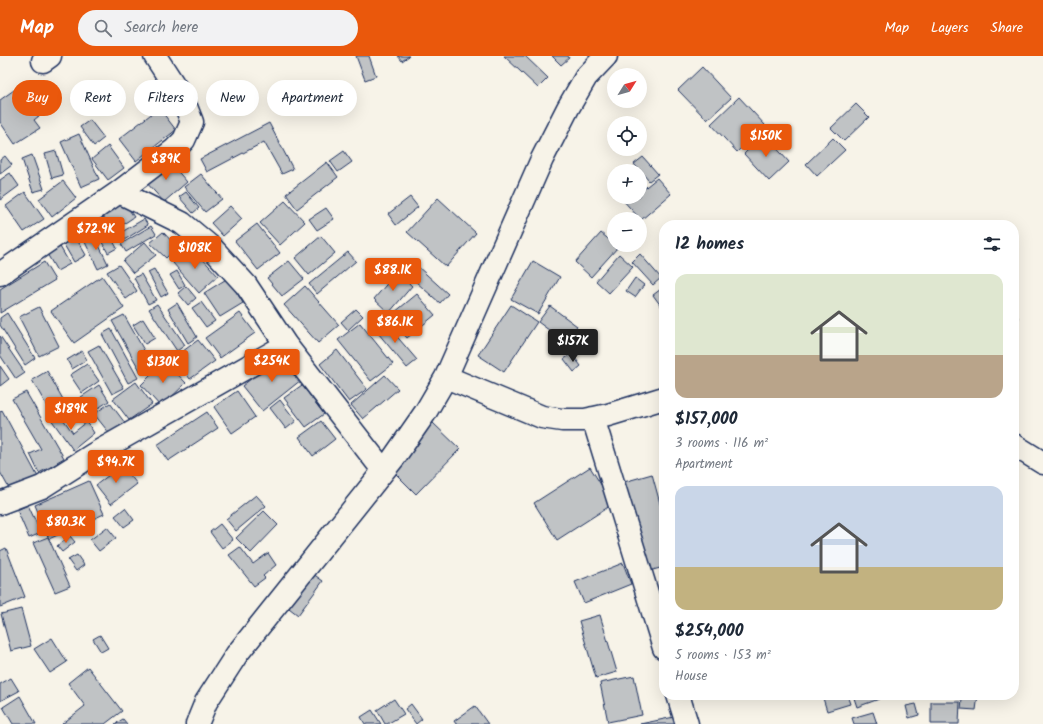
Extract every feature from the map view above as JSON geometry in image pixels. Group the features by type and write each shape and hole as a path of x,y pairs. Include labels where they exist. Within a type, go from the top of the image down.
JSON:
{"street":[{"path":"0,274 119,192 174,150 184,140 192,122 183,99 155,56"},
{"path":"197,724 206,702 237,654 383,470 424,413 446,377 542,159 568,108 586,77 606,56"},
{"path":"119,192 182,223 212,248 246,285 286,345 383,470"},
{"path":"0,503 42,487 94,454 286,345"},
{"path":"446,377 542,417 562,420 593,418 608,415 659,400"},
{"path":"593,418 659,632"},
{"path":"1019,448 1043,462"},
{"path":"680,700 687,724"}],"building":[{"path":"356,56 369,56 376,76 365,80"},
{"path":"398,56 409,56 402,61"},
{"path":"504,56 525,56 548,78 538,88"},
{"path":"552,56 568,56 569,58 561,65"},
{"path":"702,67 731,98 707,120 678,90"},
{"path":"12,91 12,116 39,116 34,120 40,128 15,144 0,122 0,100"},
{"path":"739,97 765,125 737,152 711,124"},
{"path":"856,104 869,117 844,141 831,128"},
{"path":"149,116 165,116 176,130 136,161 119,139"},
{"path":"90,120 104,138 94,146 80,127"},
{"path":"269,123 293,169 282,174 264,142 207,172 200,159"},
{"path":"79,134 99,179 81,187 61,142"},
{"path":"764,134 789,162 769,181 744,154"},
{"path":"833,138 845,150 817,176 806,164"},
{"path":"108,146 124,168 108,180 92,159"},
{"path":"56,151 63,175 52,178 45,154"},
{"path":"344,151 352,162 338,172 330,161"},
{"path":"32,155 44,189 33,192 22,159"},
{"path":"5,156 12,165 0,174 0,160"},
{"path":"643,157 658,174 649,181 647,179 647,164 634,164"},
{"path":"168,160 187,182 164,202 145,181"},
{"path":"327,162 338,177 297,209 286,194"},
{"path":"10,173 19,186 0,200 0,180"},
{"path":"201,174 222,199 205,212 184,187"},
{"path":"657,178 671,194 647,215 647,212 634,212 626,204 647,204 647,186"},
{"path":"63,181 76,198 52,217 39,199"},
{"path":"25,192 44,219 24,232 6,206"},
{"path":"186,192 199,208 193,213 179,197"},
{"path":"410,197 418,207 396,225 388,214"},
{"path":"438,198 476,233 446,267 407,232"},
{"path":"285,201 305,222 280,245 260,223"},
{"path":"124,202 134,217 113,231 103,216"},
{"path":"230,206 242,219 223,236 211,223"},
{"path":"326,208 334,219 317,230 309,219"},
{"path":"144,219 148,225 124,240 120,233"},
{"path":"257,224 280,253 258,270 235,241"},
{"path":"151,226 156,234 126,252 121,244"},
{"path":"108,232 117,248 108,253 99,237"},
{"path":"163,232 177,247 166,258 150,243"},
{"path":"93,233 108,264 98,269 83,238"},
{"path":"601,233 607,238 607,252 614,252 591,277 575,262"},
{"path":"75,236 86,255 74,262 63,243"},
{"path":"321,236 335,253 309,275 295,258"},
{"path":"145,242 156,255 133,273 123,261"},
{"path":"59,245 70,264 57,271 46,252"},
{"path":"191,246 218,276 199,293 173,263"},
{"path":"348,252 356,261 317,294 309,284"},
{"path":"619,254 633,267 609,293 596,281"},
{"path":"640,254 659,276 659,280 653,285 632,262"},
{"path":"289,261 304,279 282,296 267,278"},
{"path":"533,261 560,277 538,314 511,299"},
{"path":"44,262 55,280 0,313 0,289"},
{"path":"119,265 137,291 126,299 107,272"},
{"path":"416,265 448,294 440,303 408,275"},
{"path":"154,269 168,293 161,297 148,272"},
{"path":"177,271 185,285 179,289 170,275"},
{"path":"397,272 412,286 389,313 374,299"},
{"path":"141,274 156,300 148,304 134,278"},
{"path":"102,276 124,308 74,343 51,311"},
{"path":"228,278 243,303 220,317 204,293"},
{"path":"635,278 644,285 635,297 626,291"},
{"path":"186,286 196,298 188,305 178,293"},
{"path":"305,286 339,325 318,343 284,305"},
{"path":"659,290 659,303 653,295"},
{"path":"417,294 435,315 407,338 389,317"},
{"path":"201,302 215,321 206,327 192,308"},
{"path":"177,303 197,337 188,343 168,309"},
{"path":"157,304 185,345 177,351 149,309"},
{"path":"511,305 537,322 504,372 478,355"},
{"path":"550,306 577,326 565,342 538,322"},
{"path":"39,307 59,346 39,356 19,317"},
{"path":"356,309 363,316 348,330 341,322"},
{"path":"7,313 35,358 25,365 0,325 0,318"},
{"path":"240,313 255,333 220,358 205,338"},
{"path":"124,315 154,368 142,374 112,321"},
{"path":"143,319 155,338 145,344 133,325"},
{"path":"382,319 417,360 407,368 373,327"},
{"path":"360,323 393,364 371,381 338,340"},
{"path":"111,329 138,378 128,383 102,334"},
{"path":"0,336 25,373 16,379 0,355"},
{"path":"198,340 215,361 190,379 175,357"},
{"path":"99,345 124,388 112,394 88,351"},
{"path":"337,350 367,389 349,402 320,364"},
{"path":"82,351 87,360 72,369 67,360"},
{"path":"572,354 581,366 574,372 564,359"},
{"path":"281,355 301,380 262,411 242,386"},
{"path":"165,361 186,383 161,407 141,385"},
{"path":"87,364 99,381 82,393 70,375"},
{"path":"0,366 9,379 0,386"},
{"path":"47,371 64,401 49,410 32,380"},
{"path":"385,375 398,389 363,419 351,405"},
{"path":"136,382 152,404 129,420 113,399"},
{"path":"99,385 109,401 86,416 75,401"},
{"path":"302,385 324,414 306,427 284,398"},
{"path":"237,391 255,417 232,433 214,407"},
{"path":"26,392 64,458 57,462 58,463 39,473 30,454 41,449 12,399"},
{"path":"280,400 296,421 286,429 270,408"},
{"path":"110,403 125,423 110,434 94,414"},
{"path":"56,409 73,433 87,422 94,433 73,450 48,415"},
{"path":"2,410 38,477 11,492 0,472 0,412"},
{"path":"207,412 218,428 168,461 157,445"},
{"path":"321,421 335,439 313,456 299,437"},
{"path":"432,422 460,449 416,494 389,467"},
{"path":"122,465 137,484 111,504 96,485"},
{"path":"590,467 613,504 557,540 534,503"},
{"path":"652,474 659,500 659,568 649,571 624,482"},
{"path":"89,481 104,514 49,539 35,505"},
{"path":"256,495 266,506 236,531 226,519"},
{"path":"28,505 41,533 29,538 17,510"},
{"path":"125,508 134,520 124,527 115,516"},
{"path":"264,511 278,525 251,553 236,538"},
{"path":"220,524 233,540 222,548 210,532"},
{"path":"107,527 116,538 99,551 90,540"},
{"path":"70,536 75,542 62,552 57,546"},
{"path":"48,537 70,586 55,592 33,543"},
{"path":"240,547 253,564 268,553 276,565 263,576 265,578 254,586 229,555"},
{"path":"6,548 25,597 0,607 0,551"},
{"path":"77,555 84,565 76,571 68,560"},
{"path":"623,563 631,584 584,603 575,582"},
{"path":"309,571 323,581 298,615 285,605"},
{"path":"21,609 31,646 11,651 1,614"},
{"path":"600,615 617,672 596,678 579,621"},
{"path":"100,635 108,648 101,652 93,639"},
{"path":"52,638 67,662 50,673 34,649"},
{"path":"88,667 122,711 105,724 62,724 85,706 68,683"},
{"path":"634,676 642,715 608,722 600,683"},
{"path":"11,678 19,691 0,701 0,684"},
{"path":"20,696 36,724 13,724 3,707"},
{"path":"394,699 404,714 385,724 377,710"},
{"path":"824,700 849,700 850,704 827,711"},
{"path":"855,700 876,700 857,707"},
{"path":"962,700 977,700 976,710 961,709"},
{"path":"931,702 960,702 959,724 931,724"},
{"path":"411,704 422,719 416,724 405,709"},
{"path":"916,704 919,715 909,718 906,706"},
{"path":"475,706 488,724 456,724 454,721"},
{"path":"372,710 381,724 365,724 361,717"},
{"path":"873,712 877,724 854,724 852,718"},
{"path":"679,716 681,724 640,724"},
{"path":"123,719 127,724 115,724"}]}
